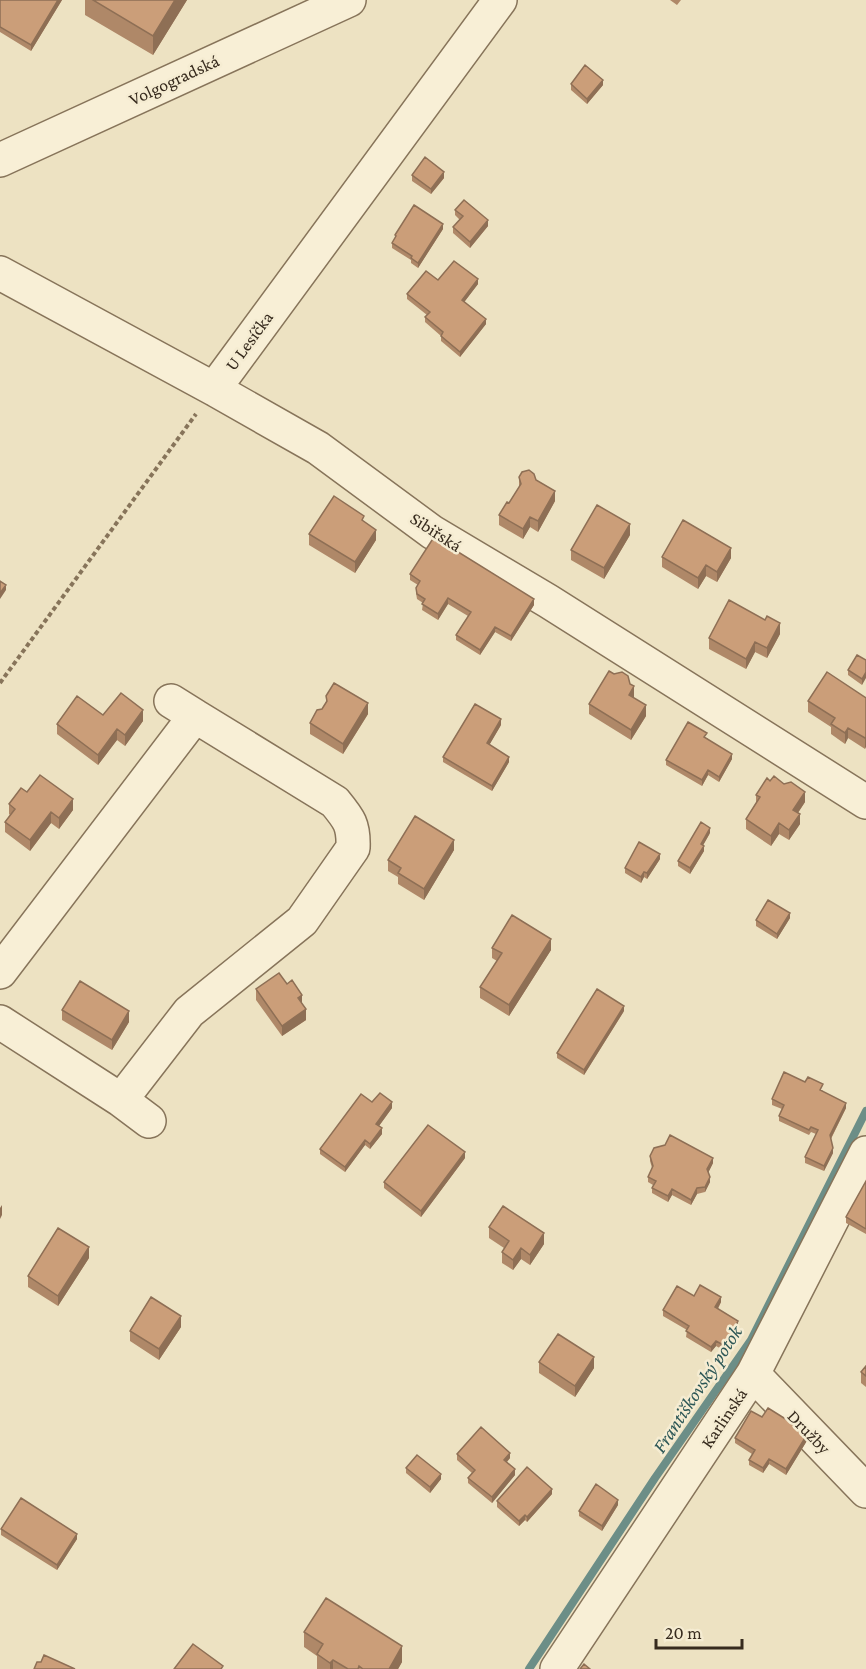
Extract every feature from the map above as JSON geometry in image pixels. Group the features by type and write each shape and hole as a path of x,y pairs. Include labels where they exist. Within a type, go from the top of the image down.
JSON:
{"street":[{"name":"Volgogradská","path":"0,160 349,0"},
{"name":"U Lesíčka","path":"214,389 500,0"},
{"name":"Sibiřská","path":"0,273 318,448 432,532 548,601 866,802"},
{"path":"0,972 183,708 335,801 350,819 354,834 353,848 302,921 189,1012 121,1100"},
{"path":"0,1022 121,1100 149,1121"},
{"name":"Karlinská","path":"557,1669 753,1374 866,1153"},
{"name":"Družby","path":"753,1374 866,1491"}],"path":[{"name":"U Lesíčka","path":"0,683 214,389"}],"building":[{"path":"0,0 58,0 31,45 0,27"},
{"path":"93,0 175,0 153,36"},
{"path":"585,65 603,80 587,99 571,84"},
{"path":"425,157 444,172 431,189 412,175"},
{"path":"464,200 488,220 470,242 453,227 463,216 455,210"},
{"path":"414,205 443,224 418,263 411,258 412,256 392,243"},
{"path":"454,261 478,279 462,300 486,319 460,352 441,336 443,332 425,317 430,312 407,294 426,271 438,280"},
{"path":"529,470 534,474 536,480 555,491 538,521 530,517 523,529 499,515 521,484 519,477 522,472"},
{"path":"334,496 364,516 362,520 376,530 355,562 309,534"},
{"path":"597,505 630,524 604,568 571,550"},
{"path":"683,520 731,548 717,572 706,565 698,578 662,557"},
{"path":"434,537 534,599 511,636 495,627 480,650 456,635 471,612 448,598 438,614 422,604 425,599 417,594 416,588 420,581 410,574"},
{"path":"0,581 6,585 0,593"},
{"path":"729,600 765,620 767,616 780,623 767,648 755,642 746,659 709,638"},
{"path":"857,655 866,660 866,672 862,679 848,670"},
{"path":"609,671 614,674 622,672 628,676 630,684 634,686 629,695 646,705 631,730 589,704"},
{"path":"827,672 866,698 865,738 848,728 845,733 831,724 835,718 808,701"},
{"path":"334,683 368,703 343,744 310,723 317,710 322,709 327,701 326,696"},
{"path":"121,693 143,710 125,735 117,729 98,755 57,724 77,696 103,715"},
{"path":"475,704 501,719 487,743 509,757 492,786 443,757"},
{"path":"688,722 707,733 704,737 732,754 719,777 708,770 702,780 666,760"},
{"path":"40,775 73,799 59,818 51,812 30,840 5,822 15,809 9,804 21,788 27,792"},
{"path":"774,776 784,784 791,782 805,792 793,810 800,814 789,830 779,823 771,836 746,819 760,797 756,795 767,778 770,781"},
{"path":"415,816 454,840 424,889 398,873 401,868 388,860"},
{"path":"701,822 710,828 701,844 704,846 690,868 678,861"},
{"path":"639,842 660,854 647,873 644,872 641,877 625,868"},
{"path":"768,900 790,913 777,934 756,920"},
{"path":"512,915 551,939 509,1005 480,987 502,953 492,948"},
{"path":"279,973 287,984 292,980 302,995 298,998 306,1009 282,1026 256,989"},
{"path":"80,981 129,1011 112,1040 62,1010"},
{"path":"597,989 624,1006 584,1070 557,1053"},
{"path":"784,1072 805,1082 808,1077 823,1084 820,1090 846,1103 830,1135 833,1148 824,1166 805,1157 818,1130 811,1127 809,1130 779,1116 784,1105 772,1099"},
{"path":"380,1093 392,1102 376,1124 382,1128 370,1144 365,1140 345,1167 320,1149 361,1094 372,1102"},
{"path":"428,1125 465,1152 421,1211 384,1182"},
{"path":"670,1135 713,1158 707,1169 710,1177 705,1187 697,1188 691,1200 672,1189 668,1196 652,1188 656,1181 648,1177 653,1166 650,1156 654,1148 665,1145"},
{"path":"866,1181 866,1229 846,1217"},
{"path":"503,1206 544,1233 530,1255 521,1248 513,1260 502,1252 509,1241 489,1227"},
{"path":"58,1228 89,1247 58,1296 28,1276"},
{"path":"700,1285 721,1297 715,1307 738,1321 725,1346 716,1341 711,1347 686,1331 689,1326 663,1310 677,1286 694,1296"},
{"path":"151,1297 181,1316 159,1349 130,1331"},
{"path":"558,1334 594,1357 575,1386 539,1362"},
{"path":"866,1366 866,1376 861,1372"},
{"path":"768,1408 808,1433 786,1469 769,1459 763,1468 749,1460 755,1450 735,1438 751,1411 762,1417"},
{"path":"481,1427 510,1453 504,1460 515,1469 492,1497 468,1478 475,1470 457,1454"},
{"path":"417,1455 441,1474 430,1487 406,1468"},
{"path":"527,1467 552,1489 527,1517 525,1515 519,1521 497,1501"},
{"path":"596,1484 618,1500 602,1526 579,1511"},
{"path":"21,1498 77,1534 57,1565 1,1529"},
{"path":"326,1598 402,1646 389,1669 363,1669 359,1666 358,1669 348,1669 333,1660 330,1663 317,1654 323,1644 304,1632"},
{"path":"193,1644 223,1666 221,1669 174,1669"},
{"path":"44,1655 75,1669 34,1669"},
{"path":"584,1664 590,1669 580,1669"}],"waterway":[{"name":"Františkovský potok","path":"529,1669 655,1478 751,1340 866,1111"}]}
